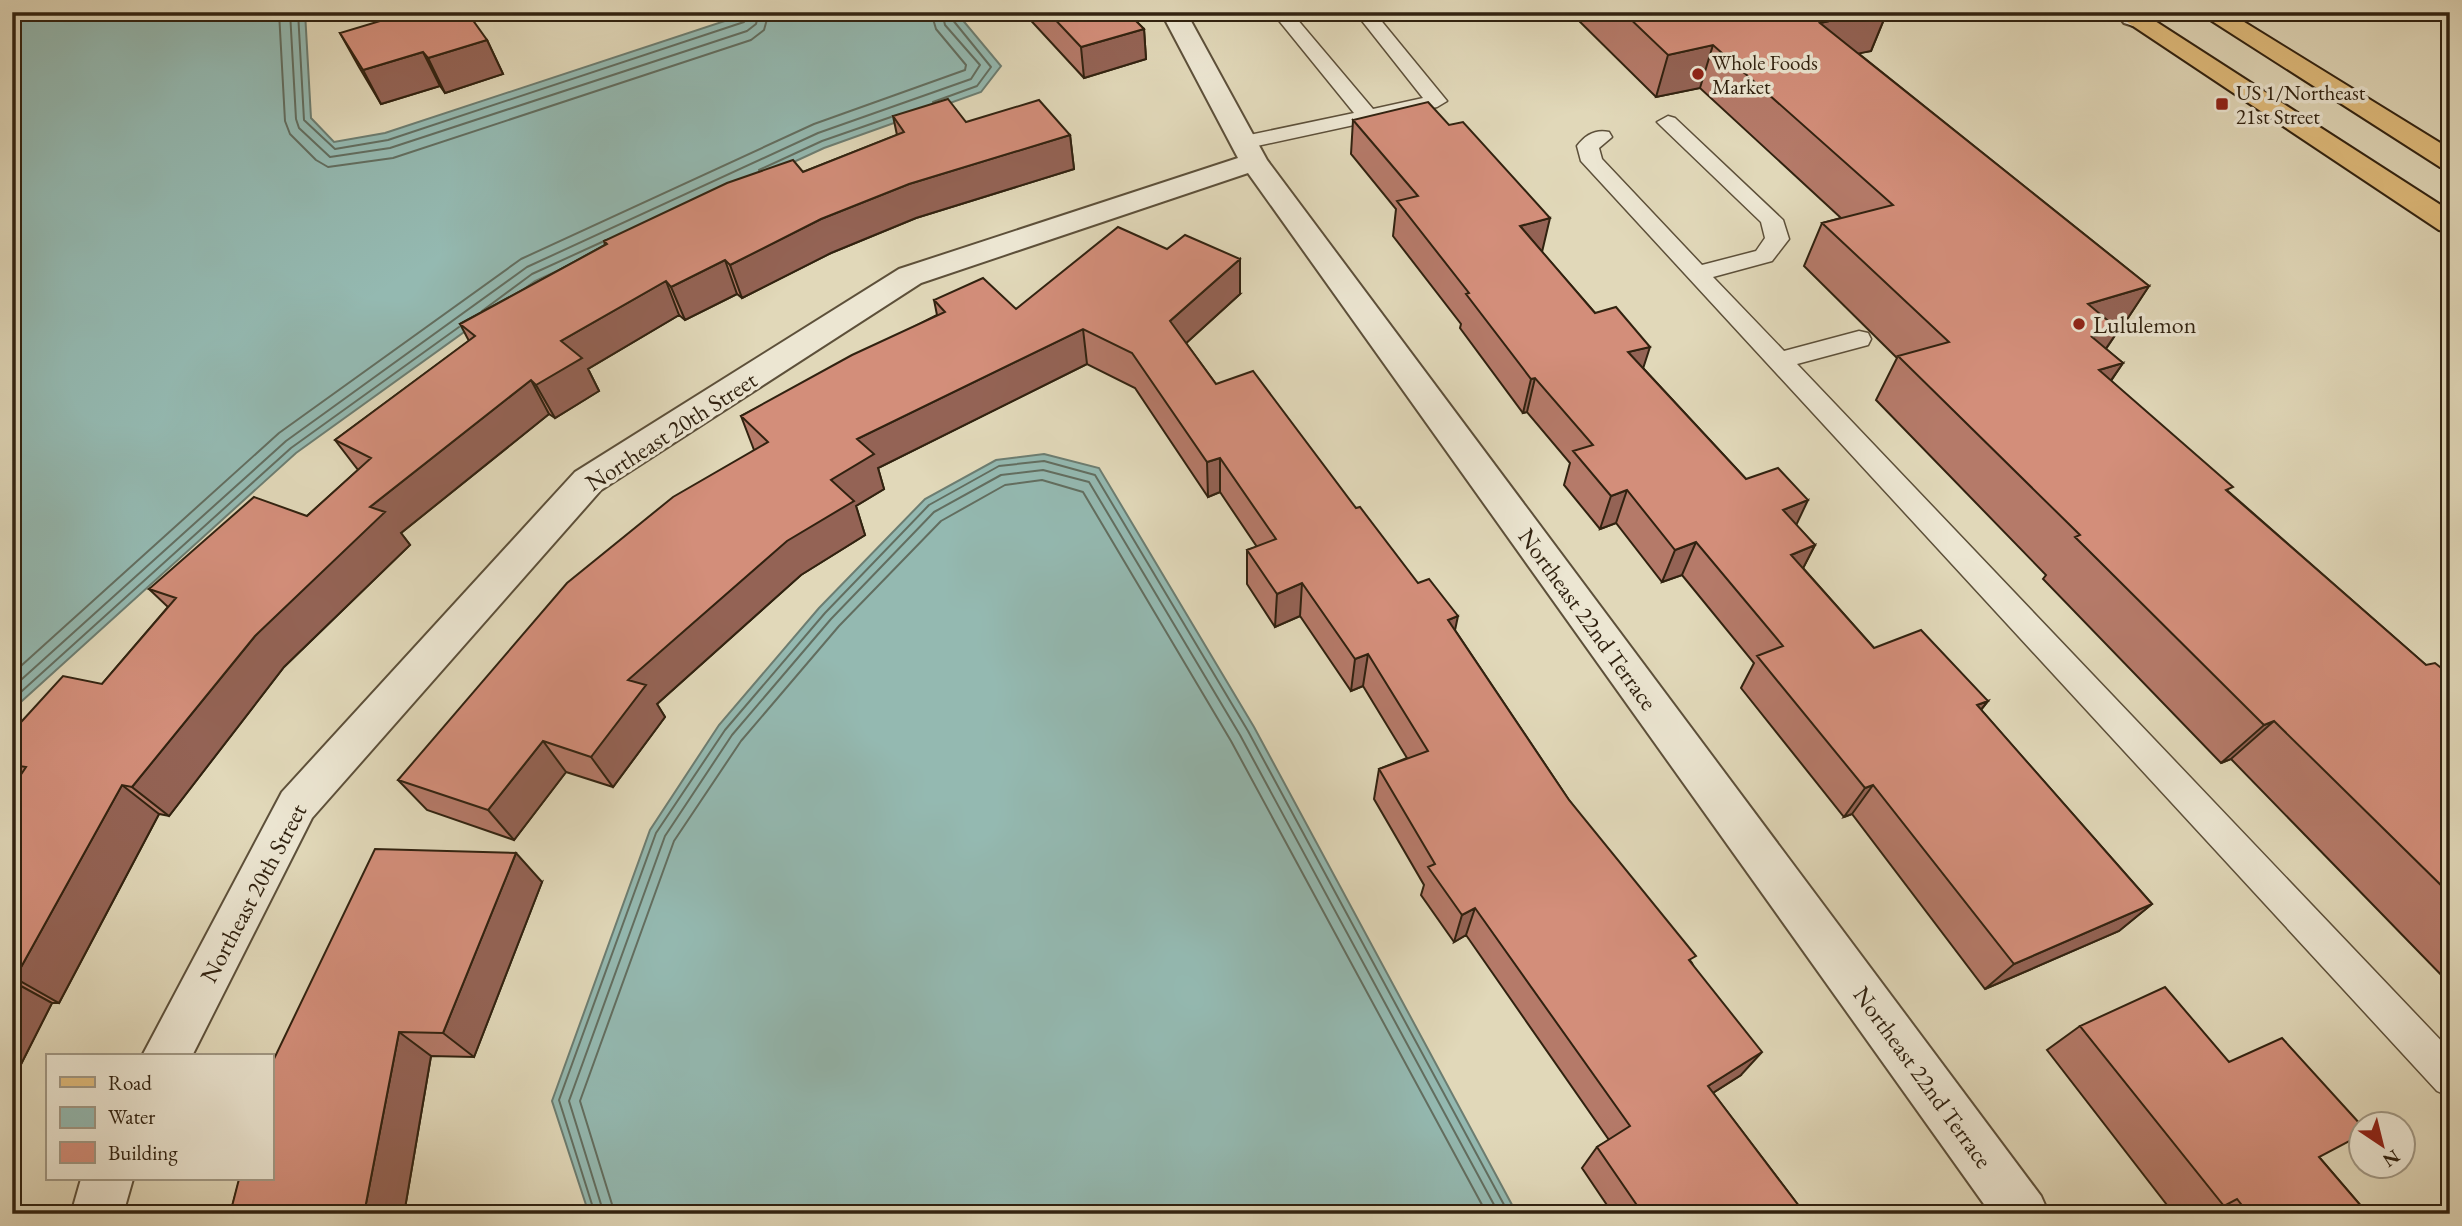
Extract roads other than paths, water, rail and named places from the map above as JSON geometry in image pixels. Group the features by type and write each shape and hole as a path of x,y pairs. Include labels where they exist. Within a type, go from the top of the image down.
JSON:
{"main road":[{"path":"2210,12 2450,161"},
{"path":"2139,14 2450,224"}],"street":[{"name":"Northeast 22nd Terrace","path":"1173,12 1248,153 2023,1214"},
{"name":"Northeast 20th Street","path":"167,1054 297,805 588,481 910,276 1248,153"},
{"path":"97,1214 107,1180"}],"lane":[{"path":"1281,12 1368,116"},
{"path":"1248,153 1368,116 1437,101 1364,12"},
{"path":"1668,122 1772,220 1777,239 1764,256 1697,274"},
{"path":"1601,137 1588,146 1592,160 2450,1078"},
{"path":"1778,361 1859,339"}],"water":[{"path":"12,12 305,12 311,118 334,142 385,133 752,12 956,12 1001,66 981,92 824,148 535,281 296,453 12,710"},
{"path":"1044,454 1099,468 1254,727 1517,1214 589,1214 552,1101 650,830 719,725 819,608 925,499 996,460"}],"place":[{"name":"Whole Foods Market","path":"1698,74"},
{"name":"US 1/Northeast 21st Street","path":"2222,104"},
{"name":"Lululemon","path":"2079,324"}]}
